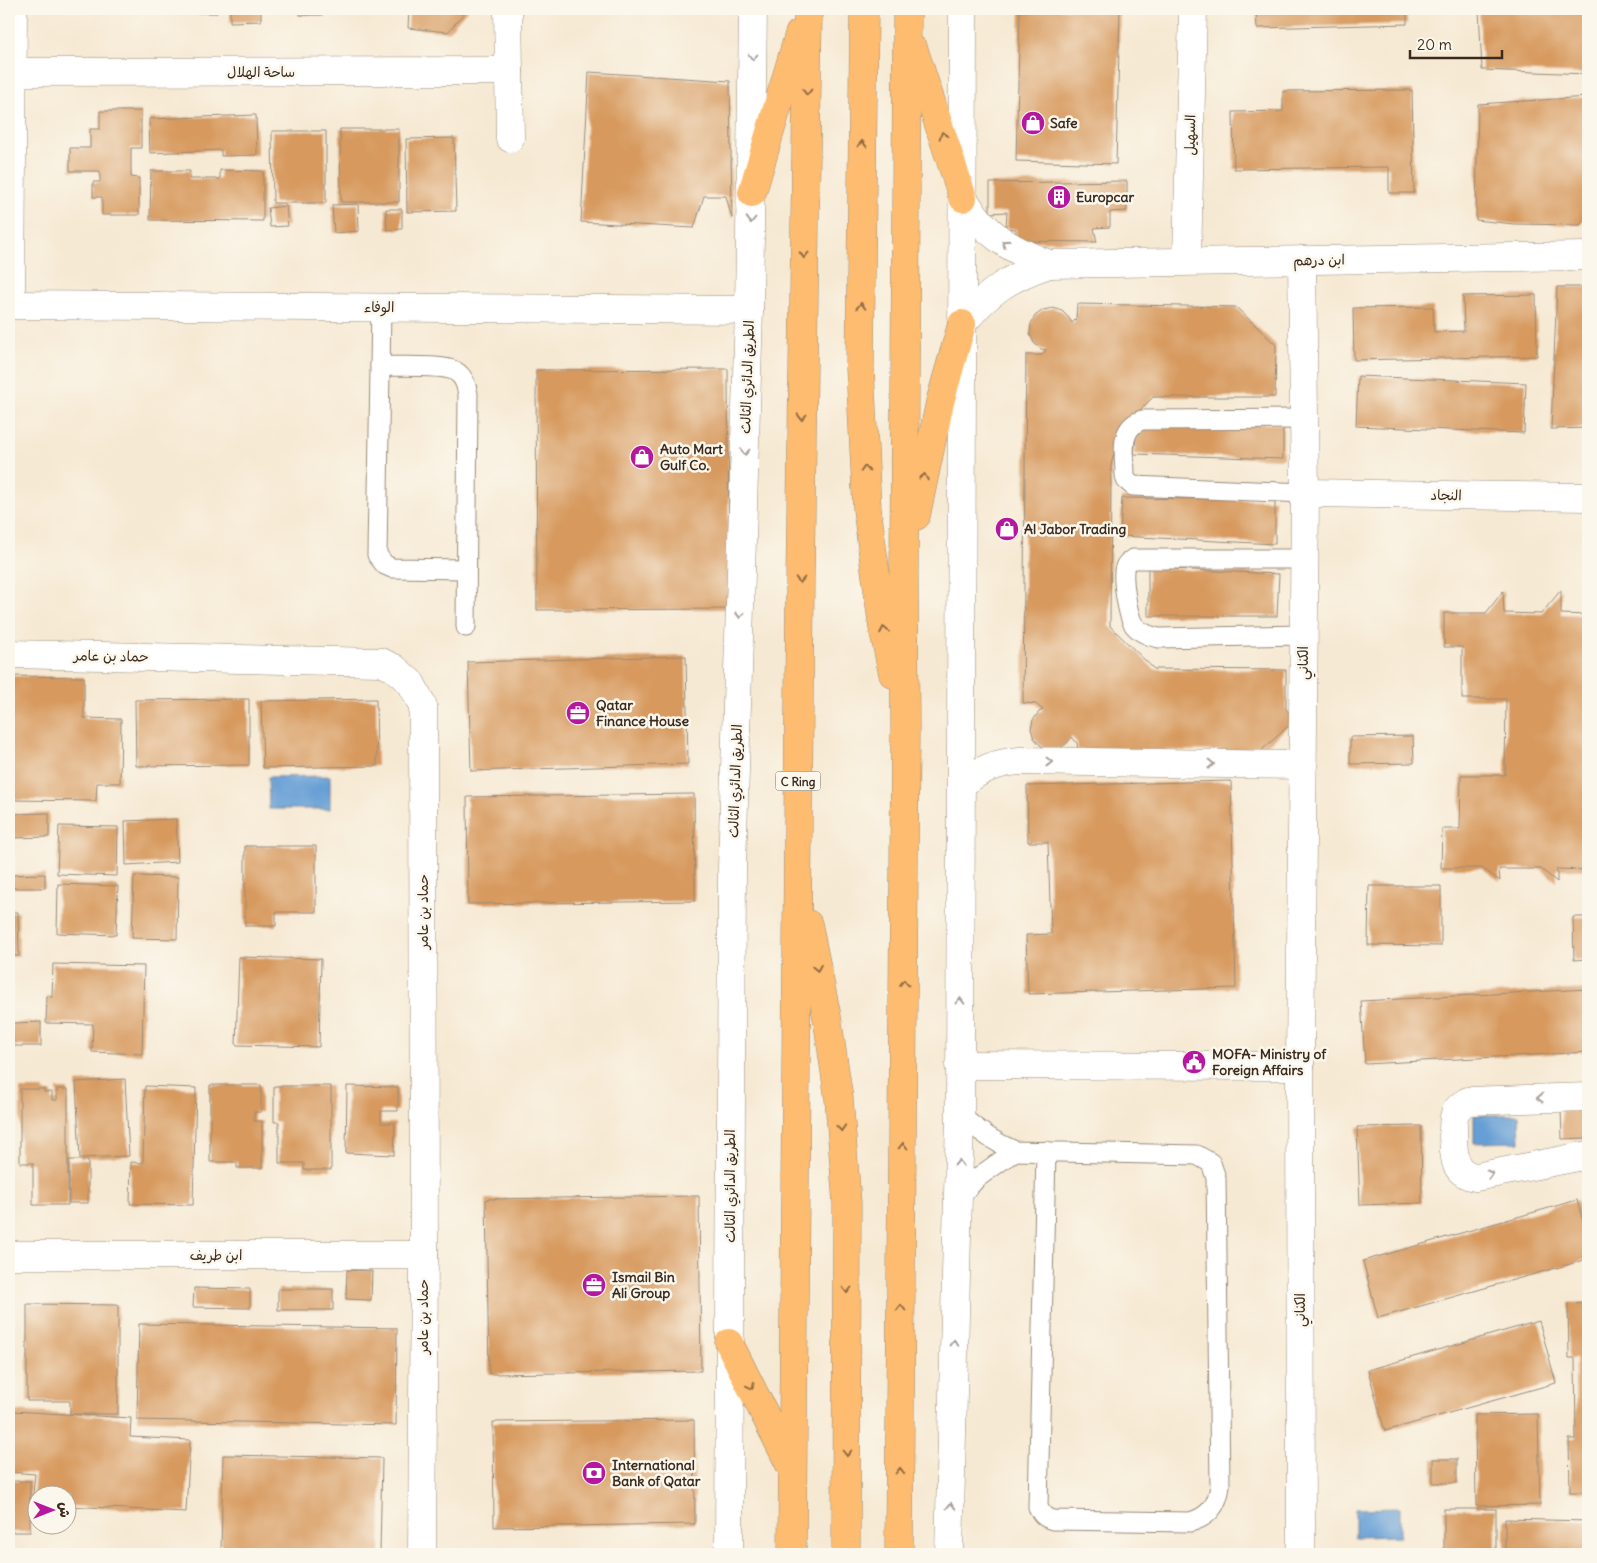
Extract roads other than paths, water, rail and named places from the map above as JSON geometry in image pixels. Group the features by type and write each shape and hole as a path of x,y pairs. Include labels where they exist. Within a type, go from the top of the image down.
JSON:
{"highway":[{"path":"752,193 807,9"},
{"name":"C Ring","path":"792,1554 797,868 807,9"},
{"path":"864,9 860,368 867,509 883,628 905,729"},
{"path":"899,1554 905,729 907,19"},
{"path":"907,19 963,198"},
{"path":"904,576 940,402 962,324"},
{"path":"797,868 827,1017 838,1090 847,1203 846,1554"},
{"path":"729,1343 792,1470"}],"street":[{"path":"10,305 14,9"},
{"path":"508,9 510,138"},
{"name":"الطريق الدائري الثالث","path":"729,1554 732,868 752,193 753,9"},
{"path":"949,1554 960,1115 963,9"},
{"name":"السهيل","path":"1187,260 1193,9"},
{"name":"ساحة الهلال","path":"13,72 509,71"},
{"name":"ابن درهم","path":"963,198 979,221 999,239 1023,254 1049,264"},
{"name":"ابن درهم","path":"962,324 980,303 1000,286 1024,272 1049,264 1187,260 1588,256"},
{"name":"الكناني","path":"1301,1554 1300,1066 1305,493 1302,260"},
{"name":"الوفاء","path":"10,305 749,310"},
{"name":"النجاد","path":"1305,493 1588,498"},
{"name":"حماد بن عامر","path":"9,654 369,660 381,662 394,668 411,683 423,706 424,1255 422,1554"},
{"path":"962,784 983,770 1000,763 1020,761 1303,765"},
{"path":"959,1065 1300,1066"},
{"path":"1588,1097 1468,1101 1455,1111 1453,1119 1455,1158 1458,1166 1469,1176 1476,1177 1588,1155"},
{"name":"ابن طريف","path":"9,1255 424,1255"}],"lane":[{"path":"381,308 377,555 385,565 392,568 466,569"},
{"path":"380,366 448,368 462,376 466,385 468,404 466,627"},
{"path":"1304,419 1142,420 1133,423 1126,433 1125,475 1126,480 1133,486 1305,493"},
{"path":"1304,559 1133,559 1128,562 1124,569 1130,618 1138,630 1151,637 1304,635"},
{"path":"960,1115 998,1144 1016,1150 1197,1155 1211,1163 1216,1178 1220,1485 1219,1494 1212,1510 1198,1520 1190,1522 1053,1520 1046,1518 1038,1507 1046,1152"},
{"path":"958,1199 977,1178 1016,1150"}],"water":[{"path":"330,776 330,809 269,809 268,777"},
{"path":"1474,1115 1519,1115 1520,1142 1474,1143"},
{"path":"1400,1508 1400,1536 1355,1537 1355,1509"}],"place":[{"name":"Safe","path":"1033,123"},
{"name":"Europcar","path":"1059,197"},
{"name":"Auto Mart Gulf Co.","path":"642,457"},
{"name":"Al Jabor Trading","path":"1007,529"},
{"name":"Qatar Finance House","path":"578,713"},
{"name":"MOFA- Ministry of Foreign Affairs","path":"1194,1062"},
{"name":"Ismail Bin Ali Group","path":"594,1285"},
{"name":"International Bank of Qatar","path":"594,1473"}]}
